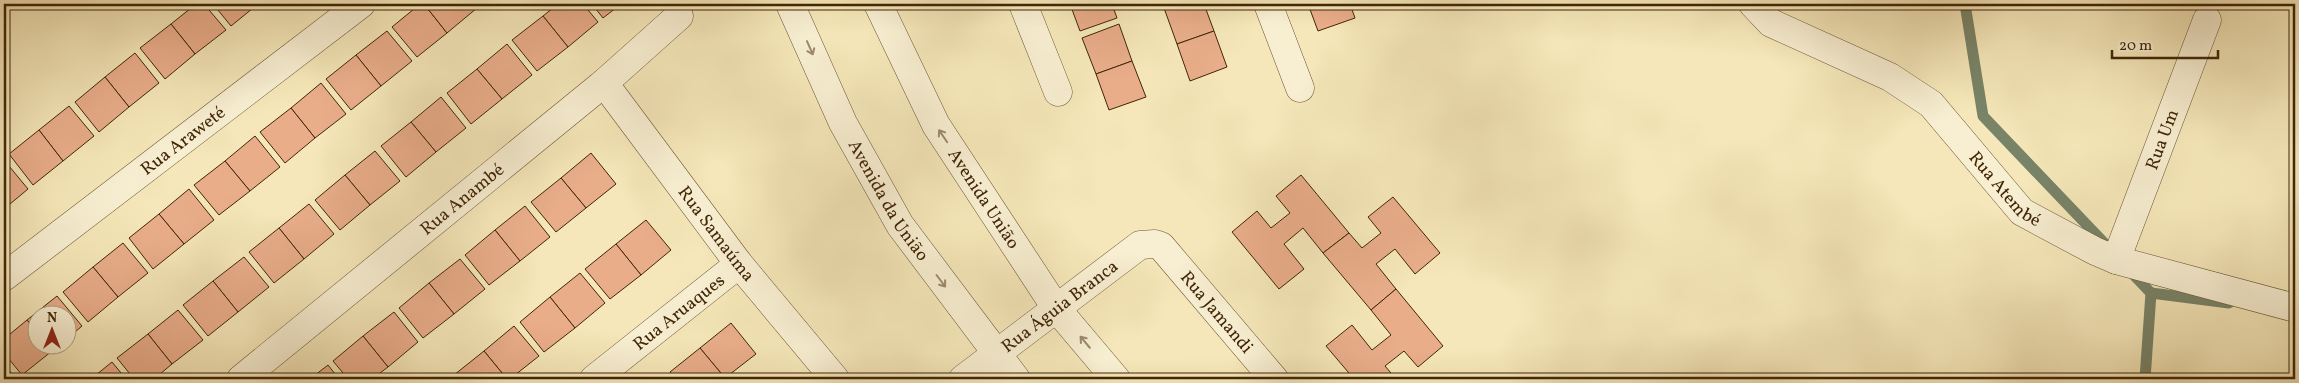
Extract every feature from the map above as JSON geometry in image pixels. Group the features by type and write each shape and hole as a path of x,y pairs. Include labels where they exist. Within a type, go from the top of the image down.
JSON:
{"street":[{"name":"Rua Araweté","path":"4,276 361,4"},
{"name":"Avenida da União","path":"790,4 843,123 900,226 1016,379"},
{"name":"Avenida União","path":"878,4 936,125 1056,308 1116,379"},
{"path":"1023,4 1058,92"},
{"path":"1268,4 1300,88"},
{"name":"Rua Atembé","path":"1753,4 1771,22 1890,77 1931,104 2022,212 2094,251 2116,260 2295,308"},
{"name":"Rua Anambé","path":"241,379 604,83 679,16"},
{"name":"Rua Um","path":"2116,260 2207,20"},
{"name":"Rua Samaúma","path":"604,83 739,264 835,379"},
{"name":"Rua Águia Branca","path":"963,379 1140,245 1156,244 1161,246"},
{"name":"Rua Jamandi","path":"1161,246 1274,379"},
{"name":"Rua Aruaques","path":"594,379 739,264"}],"building":[{"path":"196,4 204,4 226,30 195,54 171,24"},
{"path":"213,4 258,4 231,26"},
{"path":"420,4 424,4 447,33 417,57 392,27"},
{"path":"424,4 474,4 477,8 447,33"},
{"path":"558,4 583,4 598,22 568,47 543,16"},
{"path":"592,4 621,4 603,18"},
{"path":"1070,4 1112,4 1117,18 1080,31"},
{"path":"1175,4 1204,4 1214,31 1177,44 1164,8"},
{"path":"1308,4 1350,4 1355,18 1318,31"},
{"path":"543,16 568,47 537,71 512,40"},
{"path":"171,24 195,54 165,79 140,48"},
{"path":"1119,24 1132,61 1096,74 1082,38"},
{"path":"387,31 412,61 381,86 356,55"},
{"path":"1214,31 1227,67 1190,81 1177,44"},
{"path":"507,44 532,75 502,99 477,69"},
{"path":"135,53 159,83 129,107 105,77"},
{"path":"356,55 381,86 351,110 326,79"},
{"path":"1132,61 1146,97 1109,110 1096,74"},
{"path":"477,69 502,99 471,124 447,93"},
{"path":"105,77 129,107 99,132 75,102"},
{"path":"321,83 346,114 315,138 291,108"},
{"path":"441,97 466,128 436,152 411,122"},
{"path":"69,106 94,136 63,161 39,130"},
{"path":"291,108 315,138 285,163 260,132"},
{"path":"411,122 436,152 406,177 381,146"},
{"path":"39,130 63,161 33,185 9,154"},
{"path":"255,136 280,167 250,191 225,161"},
{"path":"375,151 400,181 370,205 345,175"},
{"path":"591,153 616,184 586,208 561,178"},
{"path":"4,160 28,189 4,209"},
{"path":"225,161 250,191 219,215 194,185"},
{"path":"345,175 370,205 340,230 315,200"},
{"path":"1301,175 1349,233 1323,253 1303,228 1284,244 1304,269 1279,289 1232,232 1257,211 1271,228 1290,213 1276,196"},
{"path":"561,178 586,208 556,232 531,202"},
{"path":"189,189 214,220 184,244 159,214"},
{"path":"1393,197 1440,253 1415,274 1395,249 1376,264 1396,289 1371,310 1323,253 1349,233 1362,248 1381,233 1368,217"},
{"path":"309,204 334,234 304,259 279,228"},
{"path":"525,206 550,237 520,261 495,230"},
{"path":"159,214 184,244 153,269 129,238"},
{"path":"646,220 671,250 641,275 616,244"},
{"path":"279,228 304,259 274,283 249,252"},
{"path":"495,230 520,261 489,285 465,255"},
{"path":"123,243 148,273 118,297 93,267"},
{"path":"616,244 641,275 610,299 585,269"},
{"path":"244,257 269,287 238,312 213,281"},
{"path":"460,259 485,289 454,314 429,283"},
{"path":"93,267 118,297 88,322 78,310 78,306 75,306 63,292"},
{"path":"580,273 605,303 575,328 550,297"},
{"path":"213,281 238,312 208,336 183,305"},
{"path":"429,283 454,314 423,338 399,308"},
{"path":"1396,289 1443,346 1418,367 1404,351 1385,366 1396,379 1354,379 1326,346 1352,325 1372,350 1391,335 1371,310"},
{"path":"57,296 65,306 44,306"},
{"path":"550,297 575,328 544,352 520,322"},
{"path":"178,310 203,340 172,364 148,334"},
{"path":"394,312 418,342 388,367 363,336"},
{"path":"27,320 28,356 46,356 22,375 4,353 4,339"},
{"path":"78,321 82,326 78,329"},
{"path":"731,323 756,354 725,378 700,348"},
{"path":"514,326 539,356 510,379 507,379 484,351"},
{"path":"148,334 172,364 154,379 134,379 117,358"},
{"path":"363,336 388,367 372,379 348,379 333,361"},
{"path":"700,348 725,378 676,379 670,372"},
{"path":"484,351 507,379 457,379 454,375"},
{"path":"112,362 126,379 91,379"},
{"path":"4,364 16,379 4,379"},
{"path":"328,365 339,379 310,379"}],"waterway":[{"path":"1965,4 1983,116 2108,247"},
{"path":"2129,270 2151,293 2145,379"},
{"path":"2151,293 2229,303"}]}
